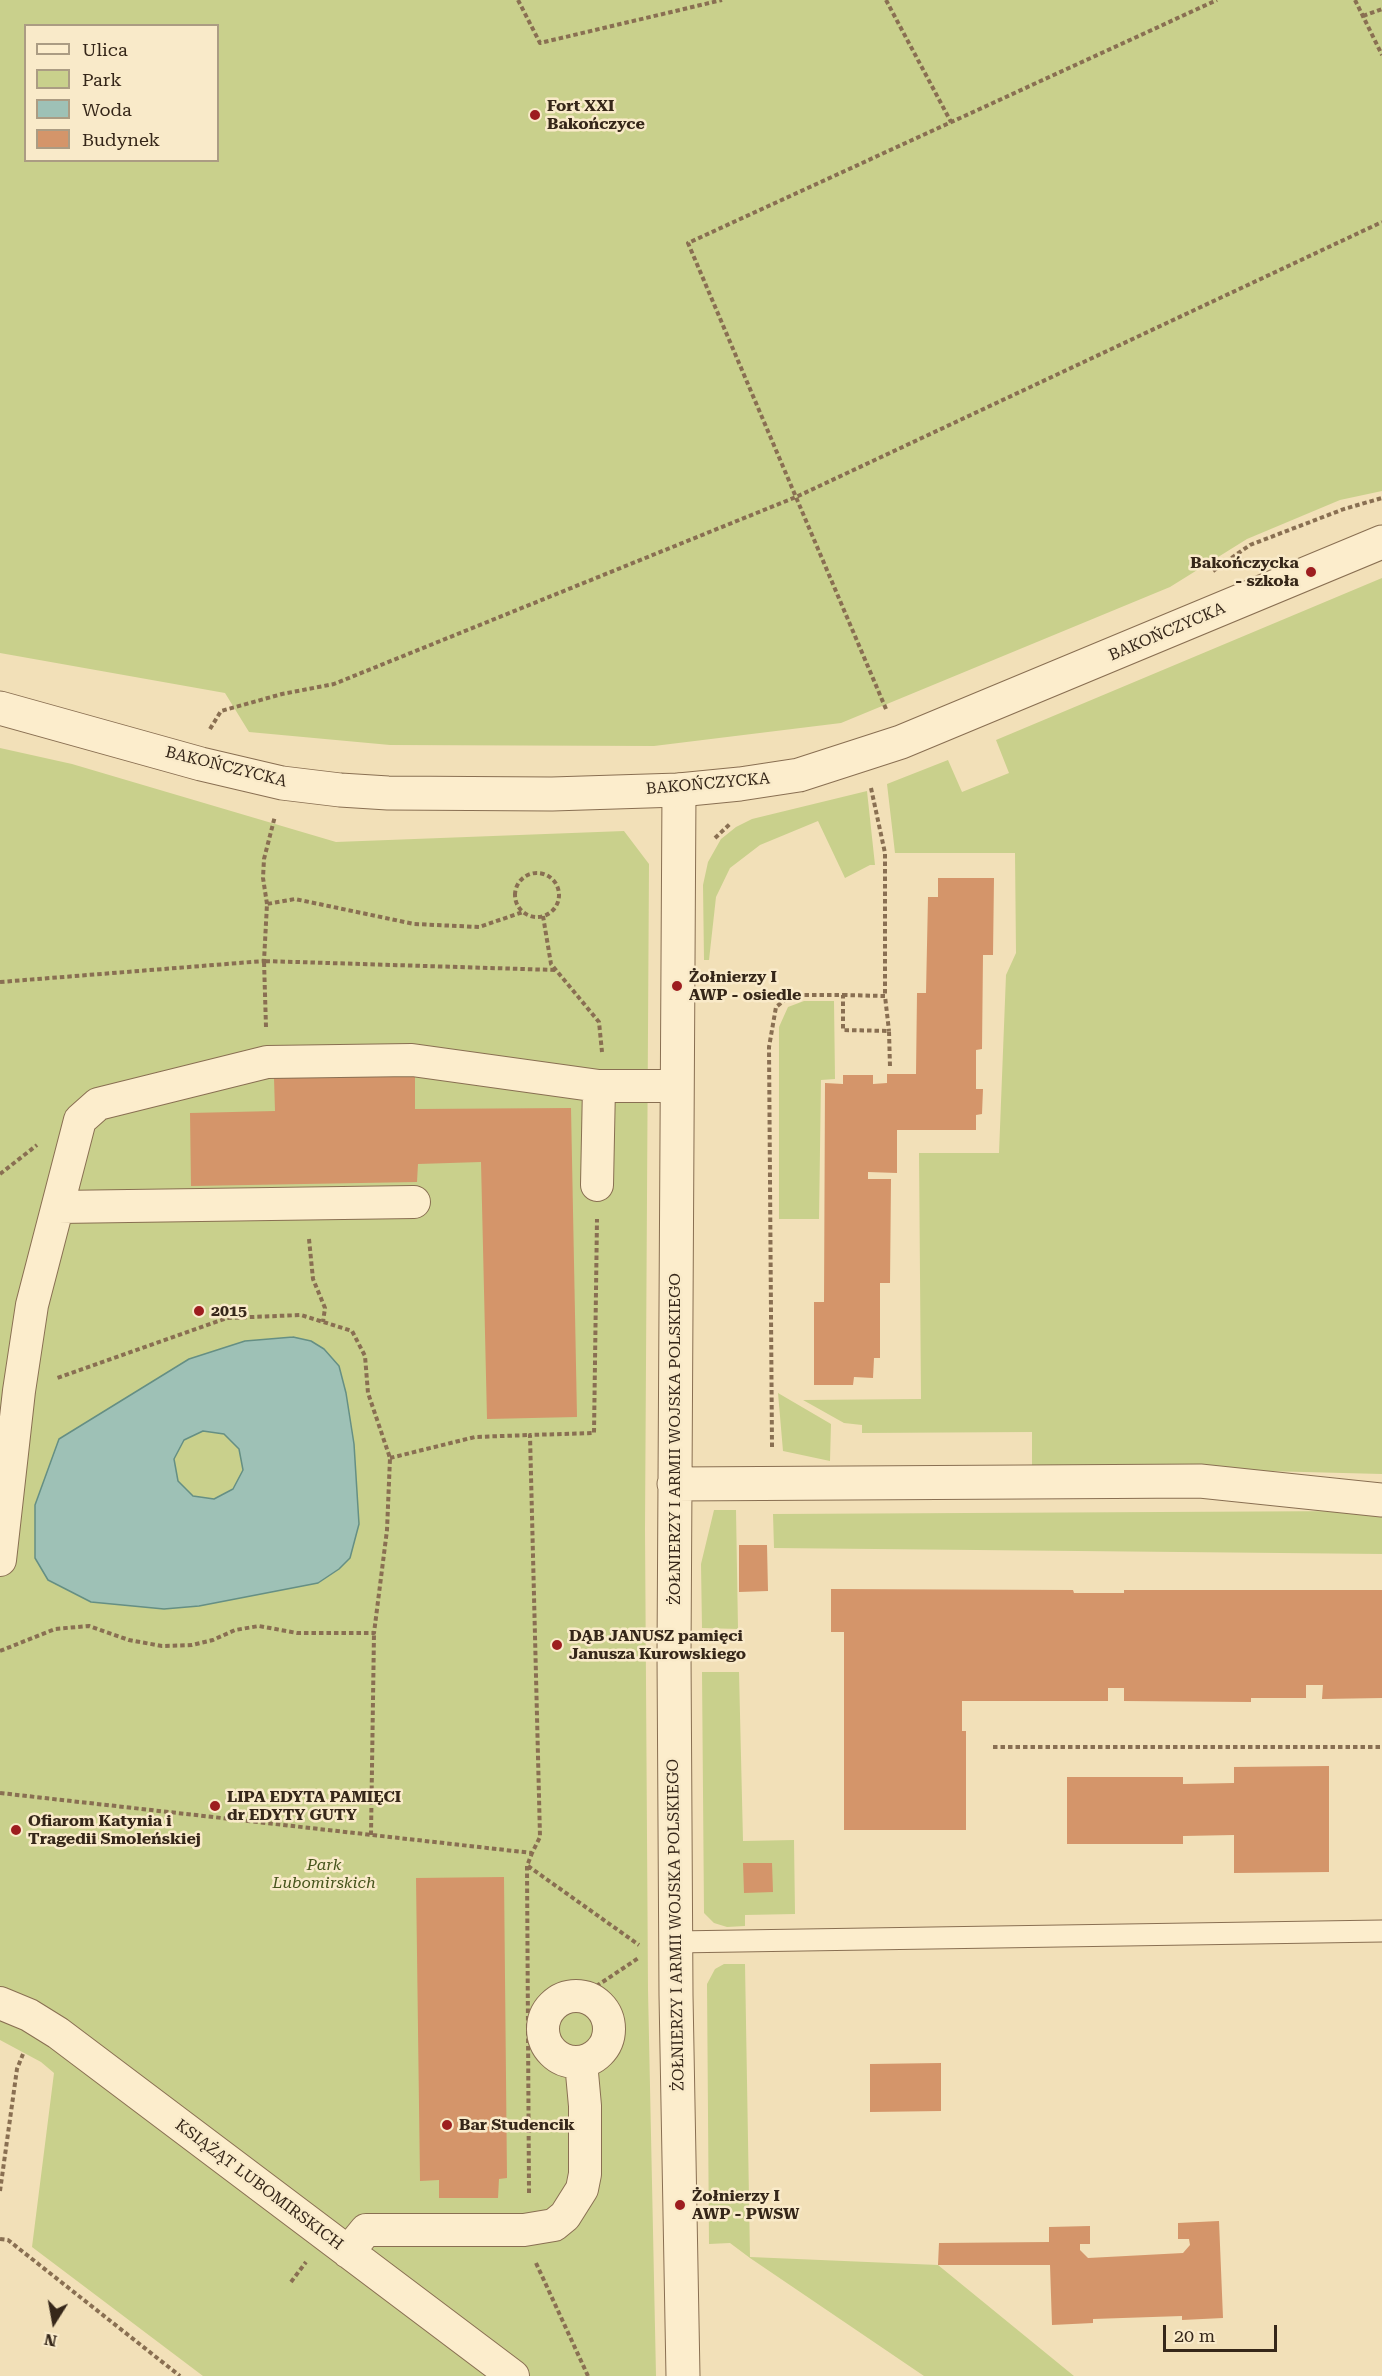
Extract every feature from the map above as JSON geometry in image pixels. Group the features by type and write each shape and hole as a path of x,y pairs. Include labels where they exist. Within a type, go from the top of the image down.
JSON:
{"street":[{"name":"BAKOŃCZYCKA","path":"0,708 201,764 282,783 388,794 552,794 679,789 799,775 901,742 1382,542"},
{"name":"ŻOŁNIERZY I ARMII WOJSKA POLSKIEGO","path":"679,789 674,1484 675,1942 683,2376"},
{"path":"0,1560 19,1391 32,1305 80,1120 98,1104 267,1062 412,1060 599,1086 676,1086"},
{"path":"597,1185 599,1086"},
{"path":"58,1207 414,1202"},
{"path":"674,1484 1200,1481 1382,1500"},
{"path":"567,1998 587,1998 603,2011 609,2030 607,2042 601,2051 581,2062 569,2062 550,2050 543,2028 550,2009 558,2002 567,1998"},
{"name":"KSIĄŻĄT LUBOMIRSKICH","path":"0,2003 38,2020 513,2376"},
{"path":"348,2252 366,2230 524,2230 554,2225 565,2216 582,2189 585,2175 585,2106 581,2062"}],"lane":[{"path":"675,1942 1382,1931"}],"path":[{"path":"518,0 540,43 722,0"},
{"path":"886,0 951,122"},
{"path":"901,742 688,243 1217,0"},
{"path":"1355,0 1382,55"},
{"path":"1363,16 1382,9"},
{"path":"201,764 210,727 221,711 282,694 334,684 796,497 1382,222"},
{"path":"870,783 885,853 885,996 890,1067"},
{"path":"267,1062 264,961 267,904 263,878 264,859 277,811"},
{"path":"267,904 295,899 414,924 479,927 523,912 536,917 543,916 554,908 559,896 555,882 543,874 528,875 518,884 516,899 523,912"},
{"path":"543,916 551,964 590,1007 600,1022 603,1043 599,1086"},
{"path":"0,981 264,961 555,970"},
{"path":"772,1484 770,1027 776,1008 786,999 800,995 885,996"},
{"path":"843,995 843,1030 889,1031"},
{"path":"390,1458 476,1437 594,1433 597,1185"},
{"path":"313,1279 325,1308 323,1322"},
{"path":"19,1391 227,1318 301,1315 352,1332 365,1356 368,1393 390,1458 387,1530 374,1633 371,1835"},
{"path":"530,1435 540,1837 527,1866 530,2198 525,2207 524,2230 525,2241 588,2376"},
{"path":"0,1651 55,1629 89,1626 129,1640 162,1646 192,1645 213,1640 235,1630 259,1626 297,1633 374,1633"},
{"path":"993,1747 1382,1747"},
{"path":"0,1793 532,1853"},
{"path":"527,1866 648,1952 598,1985 587,1998"},
{"path":"0,2191 17,2069 38,2020"},
{"path":"0,2239 8,2240 180,2376"}],"green space":[{"path":"0,0 1382,0 1382,491 1340,500 1247,539 1170,587 841,723 654,746 390,745 249,732 225,693 0,653"},
{"path":"1382,578 1382,1474 1032,1465 1032,1432 862,1433 862,1425 844,1423 803,1400 921,1399 919,1153 999,1153 1006,975 1016,953 1015,853 895,853 887,784 948,760 962,792 1009,773 996,740"},
{"name":"Park Lubomirskich","path":"0,748 72,764 336,842 624,831 649,864 645,1529 648,1990 656,2376 203,2376 32,2247 54,2073 41,2062 0,2040"},
{"path":"867,791 875,865 870,865 845,878 818,821 760,845 730,868 716,897 709,960 704,960 703,885 708,862 721,839 736,827 752,819"},
{"path":"804,1001 834,1001 835,1079 821,1080 819,1219 779,1219 779,1027 788,1007"},
{"path":"778,1393 831,1424 830,1461 783,1451"},
{"path":"714,1510 736,1510 738,1629 702,1628 701,1564"},
{"path":"1355,1511 1382,1514 1382,1554 774,1548 773,1514"},
{"path":"702,1672 739,1672 743,1841 794,1840 795,1914 745,1915 745,1926 727,1927 714,1923 704,1913"},
{"path":"724,1964 745,1964 750,2257 938,2265 1074,2376 924,2376 750,2258 730,2243 709,2244 707,1984 715,1969"}],"water":[{"path":"293,1337 311,1341 324,1349 339,1366 354,1444 359,1524 350,1558 339,1569 318,1583 199,1606 164,1609 91,1602 48,1580 35,1558 35,1505 59,1439 189,1359 245,1341","holes":["203,1431 224,1434 239,1449 243,1470 233,1489 214,1499 193,1496 178,1481 174,1459 184,1440"]}],"building":[{"path":"938,878 994,878 993,955 983,955 982,1049 976,1050 976,1089 983,1089 982,1114 976,1115 976,1130 897,1130 897,1173 868,1172 868,1179 891,1179 890,1283 880,1283 880,1358 874,1358 873,1378 854,1377 853,1385 814,1385 814,1302 824,1302 825,1083 843,1084 843,1075 873,1075 873,1084 887,1083 887,1074 916,1074 917,993 926,993 928,897 938,897"},
{"path":"415,1074 415,1109 571,1108 577,1417 487,1419 481,1162 418,1164 417,1182 191,1186 190,1113 275,1111 274,1078"},
{"path":"739,1545 767,1545 768,1591 739,1592"},
{"path":"831,1589 1073,1590 1074,1593 1124,1593 1124,1590 1382,1590 1382,1698 1322,1699 1323,1685 1306,1685 1306,1698 1251,1698 1251,1702 1124,1701 1124,1688 1108,1688 1108,1701 962,1701 962,1731 966,1731 966,1830 844,1830 844,1632 831,1632"},
{"path":"1329,1766 1329,1872 1234,1873 1234,1835 1183,1836 1183,1844 1067,1844 1067,1777 1183,1777 1183,1784 1234,1783 1234,1767"},
{"path":"743,1863 772,1863 773,1892 744,1893"},
{"path":"504,1877 507,2178 499,2179 498,2198 439,2198 439,2180 420,2181 416,1878"},
{"path":"941,2063 941,2111 870,2112 870,2064"},
{"path":"1219,2221 1223,2318 1182,2320 1182,2316 1093,2319 1093,2323 1052,2325 1050,2265 938,2265 939,2243 1049,2242 1049,2227 1090,2226 1090,2244 1080,2244 1080,2250 1088,2258 1183,2253 1190,2245 1189,2239 1178,2239 1178,2223"}],"place":[{"name":"Fort XXI Bakończyce","path":"535,115"},
{"name":"Bakończycka - szkoła","path":"1311,572"},
{"name":"Żołnierzy I AWP - osiedle","path":"677,986"},
{"name":"2015","path":"199,1311"},
{"name":"DĄB JANUSZ pamięci Janusza Kurowskiego","path":"557,1645"},
{"name":"LIPA EDYTA PAMIĘCI dr EDYTY GUTY","path":"215,1806"},
{"name":"Ofiarom Katynia i Tragedii Smoleńskiej","path":"16,1830"},
{"name":"Bar Studencik","path":"447,2125"},
{"name":"Żołnierzy I AWP - PWSW","path":"680,2205"}]}
